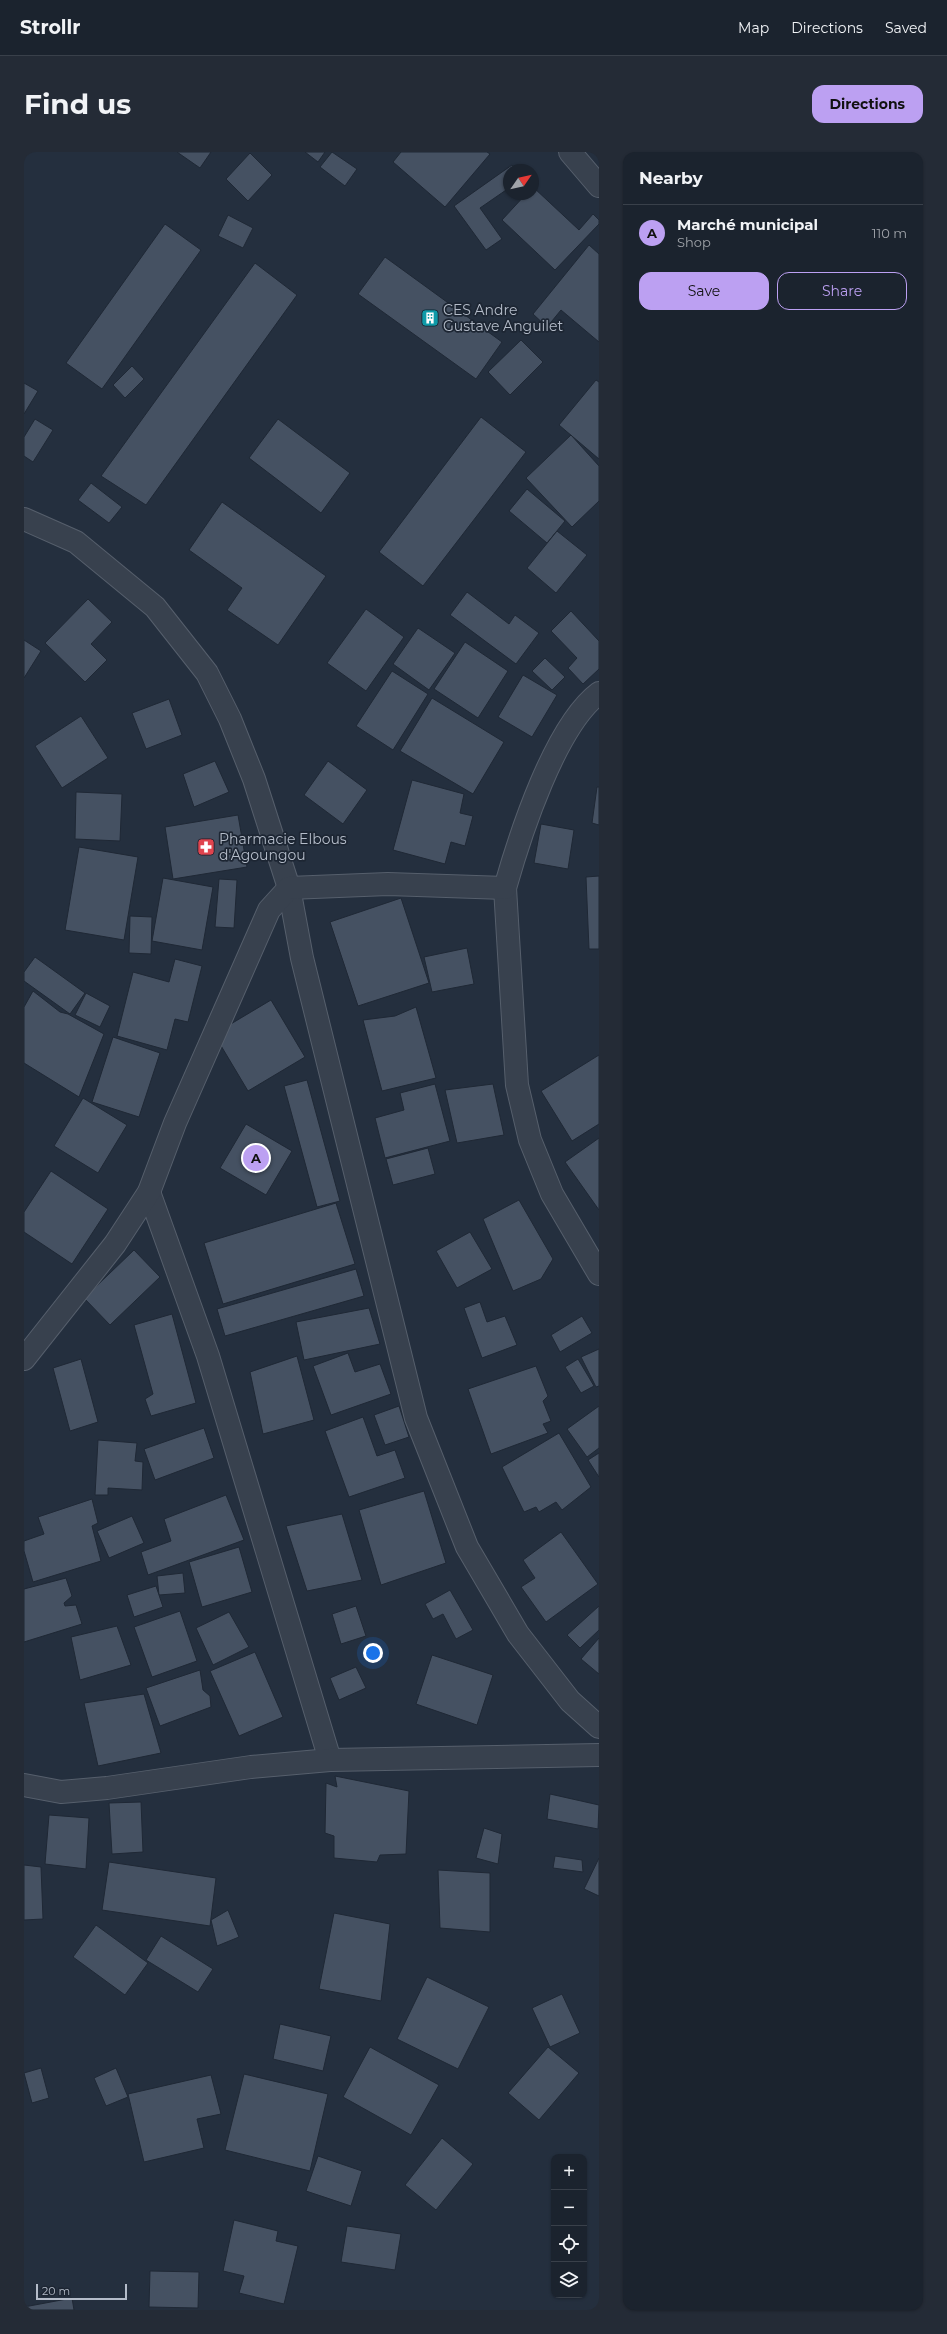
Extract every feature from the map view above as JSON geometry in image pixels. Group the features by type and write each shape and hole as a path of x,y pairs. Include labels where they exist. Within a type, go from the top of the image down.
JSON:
{"street":[{"path":"570,152 599,186"},
{"path":"24,519 76,542 155,607 207,673 230,719 254,779 288,888 302,958 416,1418 467,1547 502,1607 518,1634 570,1701 599,1727"},
{"path":"599,693 592,699 566,732 523,827 505,888 517,1085 530,1140 552,1194 599,1274"},
{"path":"24,1359 115,1244 149,1192 178,1116 269,910 288,888 388,884 505,888"},
{"path":"149,1192 208,1356 330,1760"},
{"path":"24,1786 61,1792 106,1788 251,1767 330,1760 599,1755"}],"building":[{"path":"177,152 211,152 200,168"},
{"path":"305,152 325,152 318,162"},
{"path":"332,152 357,169 345,186 320,167"},
{"path":"401,152 487,152 490,154 445,207 393,162"},
{"path":"250,153 272,175 248,201 226,179"},
{"path":"503,171 503,192 480,208 502,239 486,250 454,206"},
{"path":"539,193 579,230 593,214 599,220 599,224 555,270 502,220 520,200 539,200"},
{"path":"228,215 253,228 243,248 218,236"},
{"path":"165,224 201,250 102,389 66,363"},
{"path":"589,245 599,254 599,342 561,310 547,327 533,314"},
{"name":"CES Andre Gustave Anguilet","path":"385,257 502,342 476,379 358,294"},
{"path":"255,263 297,295 146,505 101,476"},
{"path":"521,340 543,362 510,395 488,372"},
{"path":"132,366 144,379 125,398 113,385"},
{"path":"596,380 599,382 599,459 559,425"},
{"path":"24,383 38,391 24,414"},
{"path":"481,417 526,452 423,586 379,552"},
{"path":"35,419 53,430 33,462 24,456 24,437"},
{"path":"278,419 350,473 321,513 249,458"},
{"path":"571,435 599,466 599,501 572,527 526,478"},
{"path":"91,483 122,507 109,523 78,500"},
{"path":"527,489 565,521 547,543 509,511"},
{"path":"222,502 326,576 278,645 227,610 242,588 189,550"},
{"path":"557,531 587,555 556,593 527,568"},
{"path":"467,592 509,624 515,615 539,633 516,664 450,615"},
{"path":"88,599 112,622 91,644 107,660 85,682 45,643"},
{"path":"366,609 404,637 366,691 327,663"},
{"path":"571,611 599,641 599,669 583,684 568,668 577,658 551,631"},
{"path":"418,628 455,653 429,690 393,664"},
{"path":"24,640 41,651 24,678"},
{"path":"465,642 508,671 478,718 434,689"},
{"path":"545,658 565,677 552,690 532,671"},
{"path":"392,671 428,694 393,750 356,726"},
{"path":"523,675 557,695 532,737 498,717"},
{"path":"432,698 504,742 473,794 400,751"},
{"path":"169,699 182,735 146,749 132,713"},
{"path":"81,716 108,758 62,788 35,746"},
{"path":"215,761 229,792 194,807 183,774"},
{"path":"328,761 367,790 343,824 304,795"},
{"path":"412,780 464,794 460,813 473,816 465,846 451,842 445,864 393,850"},
{"path":"597,787 599,787 599,825 592,823"},
{"path":"76,792 122,794 120,841 75,839"},
{"name":"Pharmacie Elbous d'Agoungou","path":"238,815 247,867 173,879 165,827"},
{"path":"541,824 574,830 568,869 534,863"},
{"path":"79,847 138,857 124,940 65,930"},
{"path":"599,876 599,949 589,949 586,877"},
{"path":"163,878 213,887 202,950 152,941"},
{"path":"219,879 237,880 234,928 215,927"},
{"path":"401,898 429,983 358,1006 330,922"},
{"path":"130,916 152,917 151,954 129,953"},
{"path":"467,948 474,984 432,992 424,957"},
{"path":"35,957 85,993 70,1014 24,981 24,972"},
{"path":"175,959 202,966 188,1022 175,1019 167,1050 117,1036 133,972 169,982"},
{"path":"33,991 60,1012 68,1014 104,1034 79,1097 24,1063 24,1007"},
{"path":"86,993 110,1006 100,1027 75,1015"},
{"path":"271,1000 305,1057 248,1091 214,1034"},
{"path":"416,1007 436,1078 382,1091 363,1020 395,1016"},
{"path":"113,1037 160,1053 139,1117 92,1102"},
{"path":"599,1055 599,1124 572,1141 541,1091"},
{"path":"307,1080 340,1201 317,1207 284,1086"},
{"path":"435,1084 450,1141 385,1158 375,1118 404,1110 400,1093"},
{"path":"493,1084 504,1135 457,1143 445,1090"},
{"path":"83,1098 127,1125 98,1173 54,1146"},
{"path":"246,1124 292,1151 266,1195 220,1168"},
{"path":"599,1138 599,1210 565,1162"},
{"path":"428,1148 435,1174 393,1185 386,1159"},
{"path":"51,1171 108,1209 72,1264 24,1232 24,1212"},
{"path":"519,1200 553,1259 541,1279 513,1291 483,1219"},
{"path":"336,1203 355,1264 223,1304 204,1243"},
{"path":"470,1232 492,1269 457,1288 436,1251"},
{"path":"134,1250 160,1277 110,1325 84,1298"},
{"path":"356,1269 364,1296 225,1336 217,1309"},
{"path":"480,1302 487,1322 505,1316 517,1345 482,1358 464,1308"},
{"path":"369,1308 380,1344 304,1360 296,1322"},
{"path":"172,1314 196,1403 151,1416 145,1399 153,1394 134,1325"},
{"path":"582,1316 592,1333 560,1352 551,1335"},
{"path":"599,1349 599,1386 596,1387 581,1357"},
{"path":"348,1353 355,1372 380,1364 391,1394 331,1415 313,1366"},
{"path":"297,1356 314,1420 263,1434 250,1372"},
{"path":"81,1359 98,1422 70,1431 53,1368"},
{"path":"578,1359 594,1386 581,1393 565,1367"},
{"path":"536,1366 548,1396 543,1401 551,1421 543,1424 548,1433 491,1454 468,1389"},
{"path":"399,1406 409,1437 385,1445 374,1415"},
{"path":"599,1406 599,1448 587,1457 567,1429"},
{"path":"363,1417 377,1456 395,1450 405,1478 349,1497 325,1431"},
{"path":"204,1428 214,1458 155,1480 144,1449"},
{"path":"559,1433 591,1487 562,1510 556,1502 539,1512 536,1507 524,1512 502,1467"},
{"path":"98,1440 137,1443 135,1461 143,1462 142,1490 108,1488 108,1495 95,1495"},
{"path":"599,1453 599,1477 588,1460"},
{"path":"424,1491 446,1563 381,1585 359,1510"},
{"path":"226,1495 244,1540 148,1575 141,1552 171,1541 164,1519"},
{"path":"92,1499 98,1523 92,1526 101,1561 33,1582 24,1551 24,1541 44,1534 38,1517"},
{"path":"342,1514 362,1580 307,1591 286,1526"},
{"path":"132,1516 144,1543 109,1558 97,1531"},
{"path":"561,1532 598,1584 546,1622 521,1587 535,1578 523,1560"},
{"path":"239,1547 252,1592 202,1607 189,1562"},
{"path":"183,1573 185,1593 159,1595 157,1576"},
{"path":"66,1578 72,1596 64,1603 65,1606 76,1605 82,1624 24,1642 24,1589"},
{"path":"156,1586 163,1607 134,1617 127,1595"},
{"path":"450,1590 473,1630 456,1639 443,1614 433,1619 425,1604"},
{"path":"356,1606 366,1636 341,1644 332,1614"},
{"path":"599,1606 599,1630 580,1648 567,1635"},
{"path":"180,1611 197,1661 152,1677 134,1627"},
{"path":"229,1612 249,1647 213,1665 196,1628"},
{"path":"117,1626 131,1665 80,1680 71,1637"},
{"path":"599,1638 599,1674 581,1659"},
{"path":"255,1652 283,1717 239,1736 210,1671"},
{"path":"432,1655 493,1675 477,1725 416,1704"},
{"path":"356,1667 366,1688 339,1700 330,1678"},
{"path":"200,1670 203,1690 210,1696 211,1707 160,1726 146,1688"},
{"path":"144,1694 161,1753 98,1766 84,1703"},
{"path":"335,1776 409,1791 406,1854 380,1855 377,1862 334,1858 334,1836 325,1833 326,1783 337,1787"},
{"path":"550,1794 599,1805 598,1829 547,1819"},
{"path":"141,1802 143,1852 112,1854 109,1803"},
{"path":"49,1815 89,1818 86,1869 45,1864"},
{"path":"484,1828 502,1834 498,1864 476,1858"},
{"path":"555,1856 582,1860 583,1872 553,1868"},
{"path":"599,1858 599,1896 584,1889"},
{"path":"109,1862 216,1878 210,1926 102,1910"},
{"path":"24,1865 41,1867 43,1919 24,1920"},
{"path":"438,1870 490,1873 490,1932 440,1928"},
{"path":"228,1910 239,1937 217,1946 211,1920"},
{"path":"334,1913 390,1924 381,2001 319,1989"},
{"path":"96,1925 148,1963 125,1995 73,1957"},
{"path":"161,1936 213,1969 198,1992 146,1960"},
{"path":"427,1977 489,2007 458,2069 397,2039"},
{"path":"562,1994 580,2033 550,2047 532,2008"},
{"path":"280,2024 331,2036 323,2071 273,2059"},
{"path":"370,2047 439,2085 411,2135 343,2097"},
{"path":"548,2047 579,2073 539,2120 508,2093"},
{"path":"41,2068 49,2098 32,2103 24,2073"},
{"path":"116,2068 128,2097 106,2106 94,2078"},
{"path":"244,2074 328,2094 310,2171 225,2150"},
{"path":"211,2075 221,2114 197,2119 204,2148 144,2162 128,2094"},
{"path":"442,2138 473,2164 436,2210 405,2185"},
{"path":"318,2156 362,2171 351,2206 306,2191"},
{"path":"234,2220 278,2231 276,2241 298,2246 284,2304 239,2293 244,2276 223,2271"},
{"path":"347,2226 401,2234 395,2270 341,2262"},
{"path":"150,2271 199,2272 198,2308 149,2307"},
{"path":"72,2298 74,2310 24,2310 24,2307"}],"place":[{"name":"CES Andre Gustave Anguilet","path":"430,318"},
{"name":"Pharmacie Elbous d'Agoungou","path":"206,847"},
{"name":"Marché municipal","path":"256,1158"}]}
